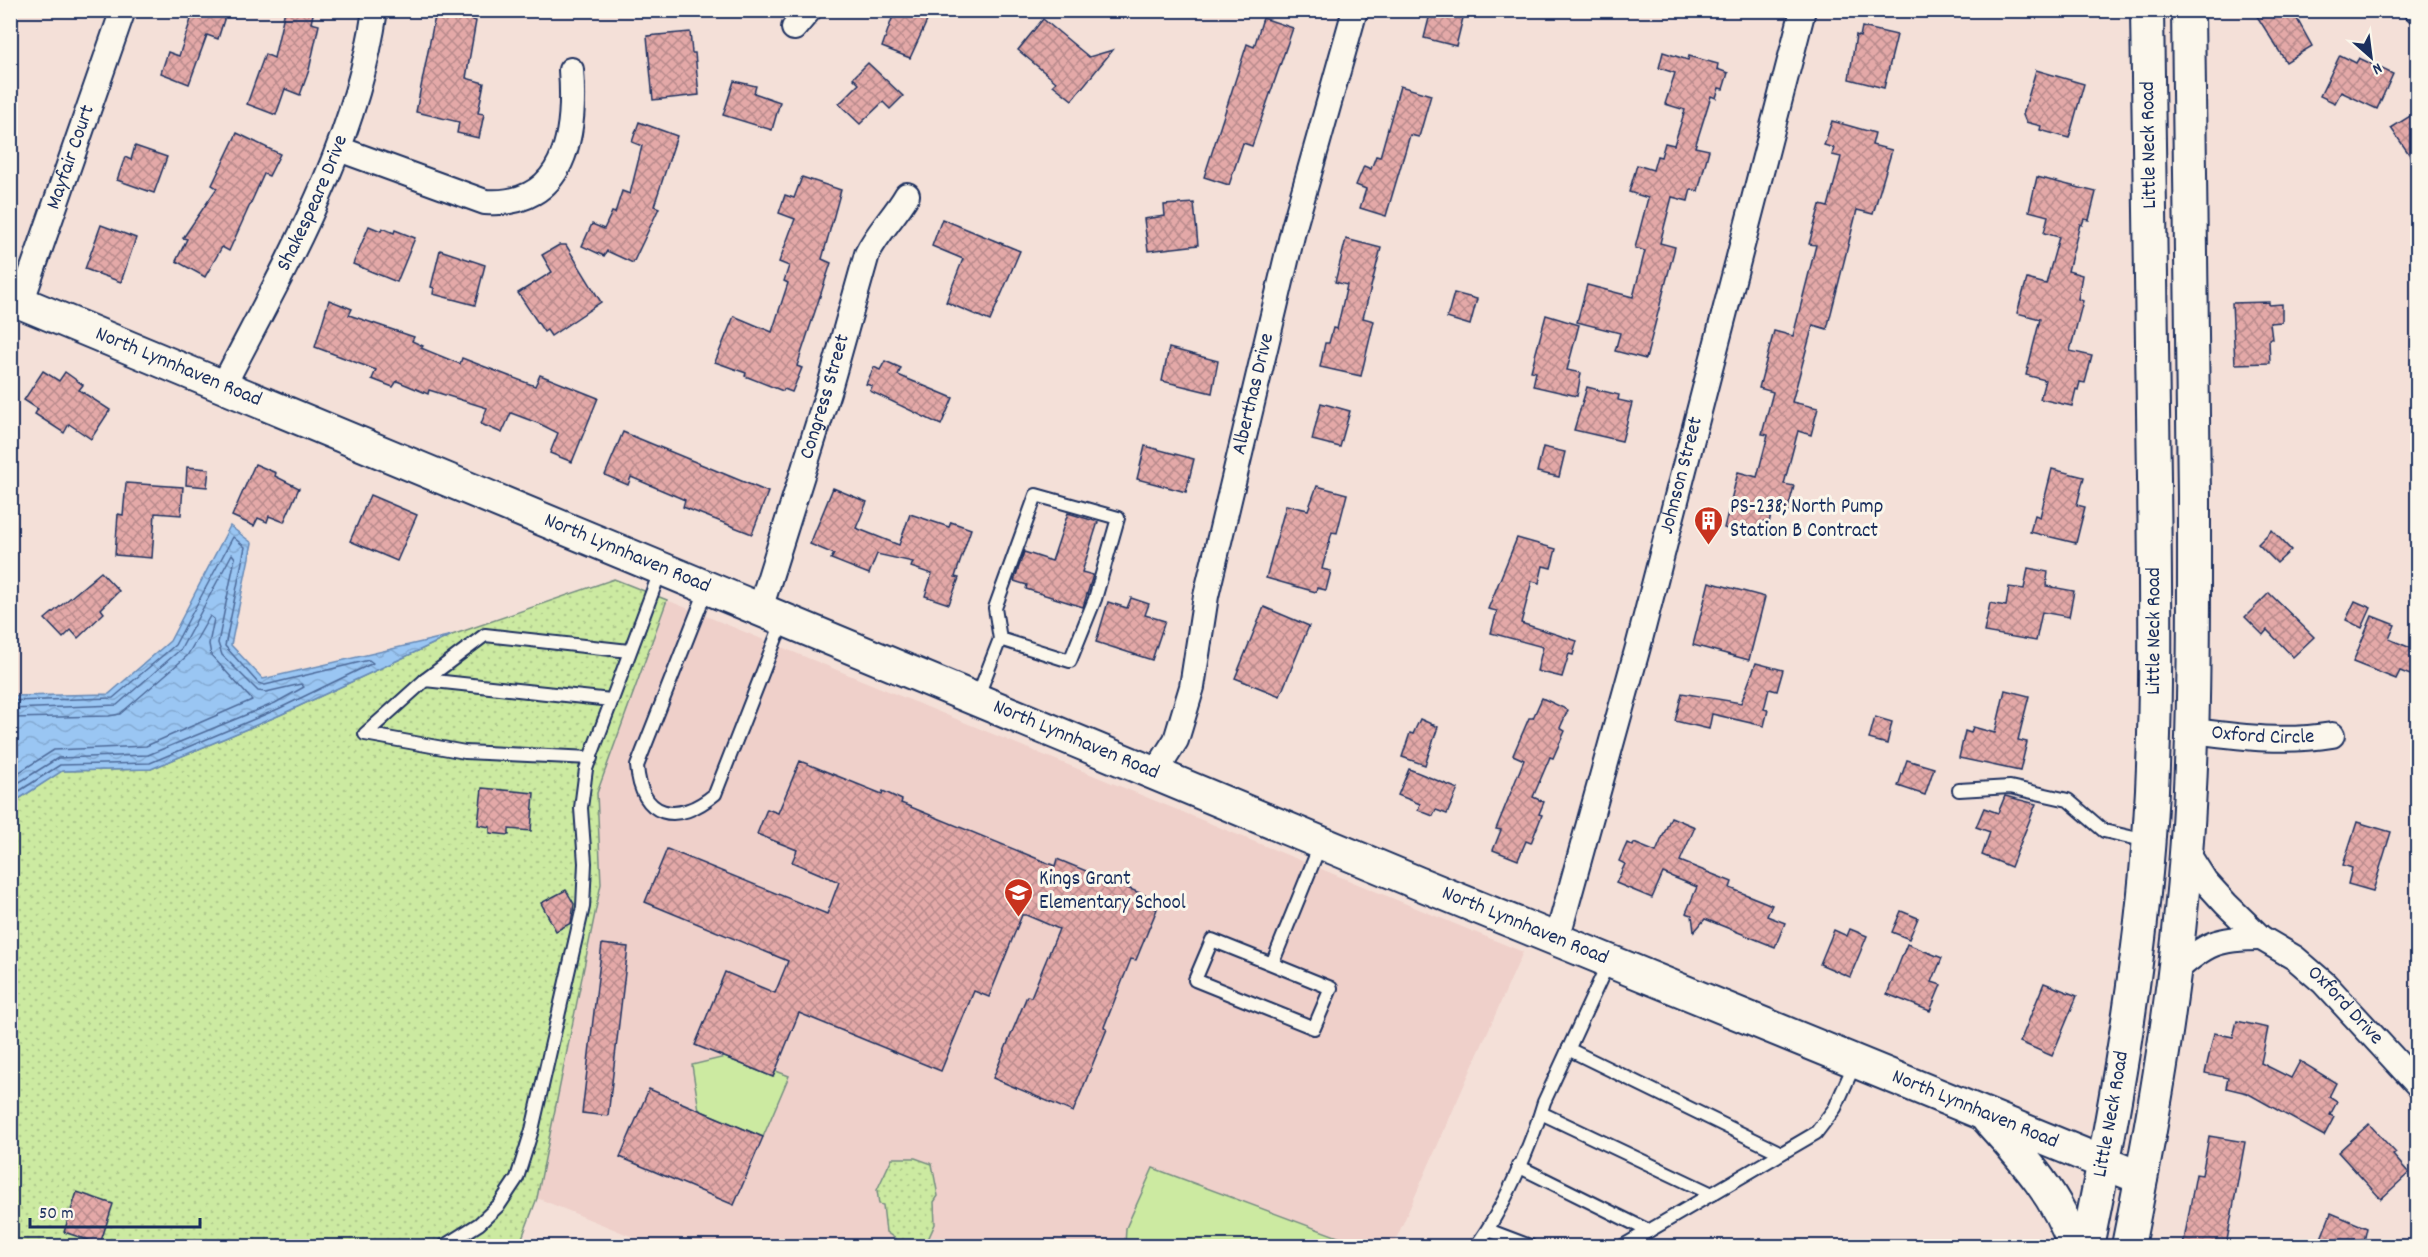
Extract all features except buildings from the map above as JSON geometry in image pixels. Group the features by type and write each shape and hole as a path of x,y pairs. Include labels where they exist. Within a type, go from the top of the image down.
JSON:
{"street":[{"name":"Mayfair Court","path":"16,300 123,10"},
{"name":"Shakespeare Drive","path":"223,386 306,224 339,149 362,83 375,10"},
{"name":"Alberthas Drive","path":"1155,773 1176,740 1192,687 1206,596 1294,227 1355,10"},
{"name":"Johnson Street","path":"1557,939 1638,647 1803,10"},
{"name":"Little Neck Road","path":"2087,1246 2124,1049 2140,932 2148,841 2156,639 2153,282 2147,10"},
{"name":"Little Neck Road","path":"2128,1246 2154,1114 2174,972 2186,851 2193,731 2193,403 2188,10"},
{"path":"339,149 485,202 504,203 525,198 542,188 554,174 563,157 572,123 571,70"},
{"name":"Congress Street","path":"771,614 829,389 867,254 874,240 896,215 907,195"},
{"name":"North Lynnhaven Road","path":"16,300 1321,842 2141,1178"},
{"name":"Oxford Circle","path":"2193,731 2264,740 2298,740 2332,735"},
{"name":"Oxford Drive","path":"2186,851 2205,881 2261,938 2295,958 2324,983 2418,1085"},
{"path":"2174,972 2193,954 2222,939 2261,938"},
{"path":"1984,1114 2029,1164 2053,1202 2074,1246"}],"lane":[{"path":"977,698 1000,639 995,608 1036,495 1118,519 1095,599 1070,661 1000,639"},
{"path":"444,1246 479,1224 499,1205 517,1178 532,1130 583,907 585,863 581,808 591,758 629,651 662,568"},
{"path":"708,587 637,766 639,783 646,801 659,812 673,814 691,810 714,794 771,614"},
{"path":"591,758 465,752 364,734 425,680 485,635 629,651"},
{"path":"425,680 611,700"},
{"path":"1959,790 2010,787 2068,801 2104,831 2148,841"},
{"path":"1272,964 1321,842"},
{"path":"1212,940 1272,964 1330,988 1314,1028 1195,980 1212,940"},
{"path":"1476,1246 1488,1230 1518,1166 1609,960"},
{"path":"1568,1049 1781,1153"},
{"path":"1623,1246 1816,1133 1835,1108 1856,1062"},
{"path":"1540,1113 1712,1194"},
{"path":"1518,1166 1649,1231"},
{"path":"1488,1230 1530,1246"}],"shaded area":[{"name":"Kings Grant Elementary School","path":"667,600 1523,952 1393,1246 655,1246 537,1198 601,884 597,793"}],"green space":[{"path":"614,579 667,600 597,793 601,884 537,1198 519,1246 11,1246 11,804 61,771 151,769 280,715 452,635"},
{"path":"725,1057 773,1077 776,1071 789,1076 763,1137 699,1110 692,1065"},
{"path":"892,1158 915,1158 932,1164 938,1196 934,1202 935,1224 925,1246 906,1246 886,1232 883,1205 879,1204 877,1190"},
{"path":"1153,1168 1349,1241 1351,1246 1125,1246 1126,1228"}],"water":[{"path":"230,526 252,543 231,645 263,679 452,635 280,715 151,769 62,771 11,804 11,689 14,696 109,694 170,641"}],"place":[{"name":"PS-238; North Pump Station B Contract","path":"1709,546"},
{"name":"Kings Grant Elementary School","path":"1018,918"}]}
